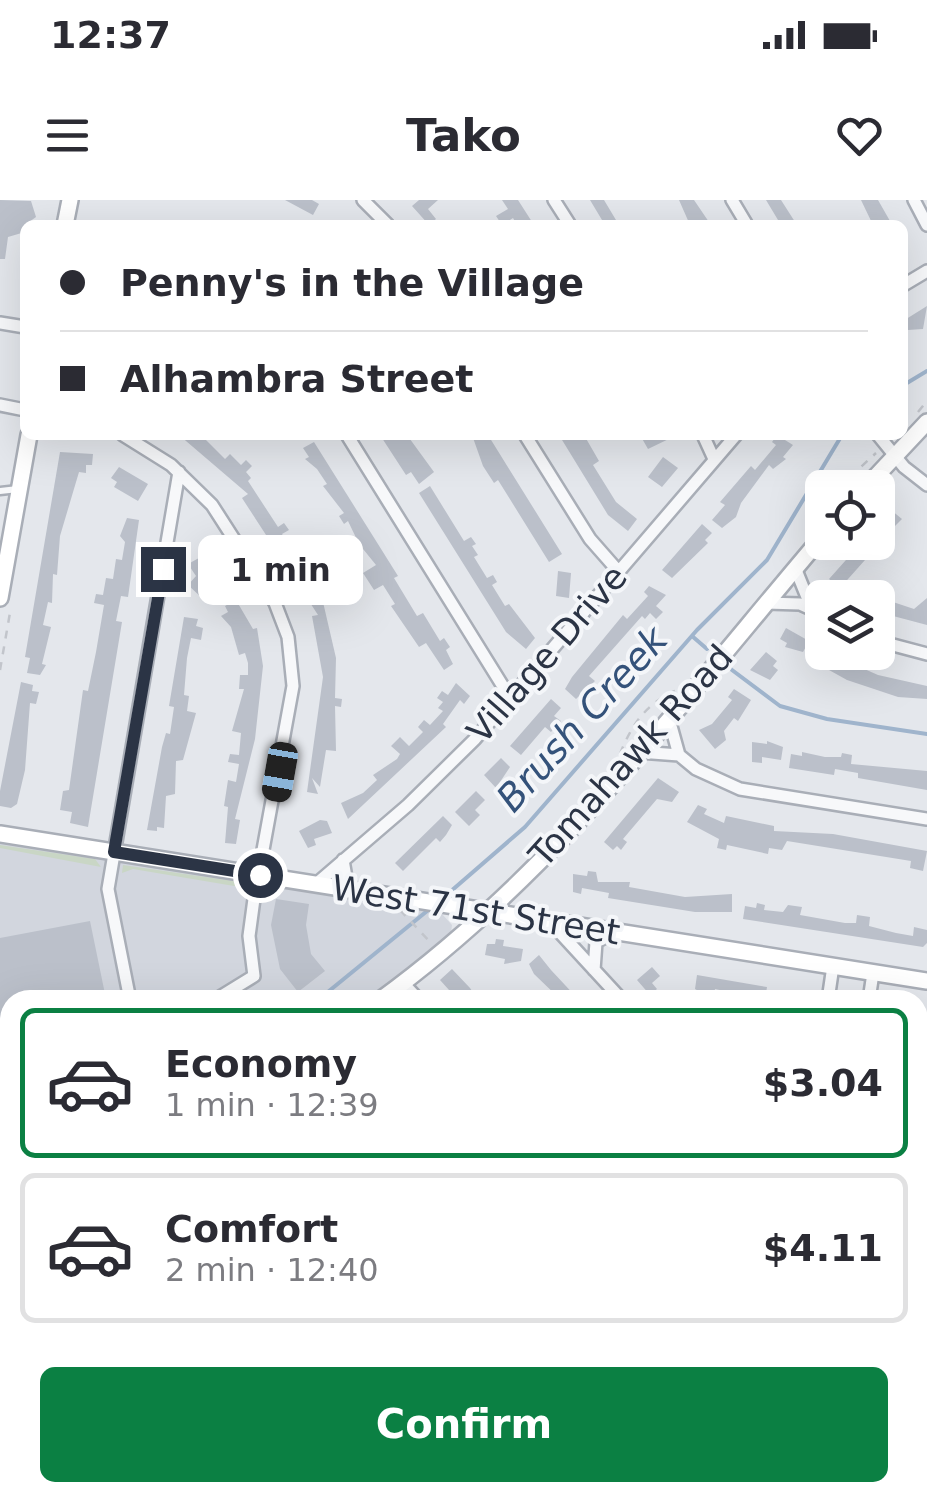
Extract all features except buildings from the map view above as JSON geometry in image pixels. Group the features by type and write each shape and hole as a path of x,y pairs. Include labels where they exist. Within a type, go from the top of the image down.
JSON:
{"street":[{"path":"363,200 383,220"},
{"path":"914,200 927,225"},
{"path":"881,470 927,422"},
{"path":"0,598 4,552 28,440"},
{"path":"131,440 179,472 221,518 282,620 292,653 292,705 249,936 254,976 231,990"},
{"path":"350,440 509,696"},
{"path":"527,440 590,538 619,572"},
{"path":"705,440 714,459"},
{"name":"Village Drive","path":"316,884 443,772 731,440"},
{"path":"882,440 927,486"},
{"path":"128,990 108,898 179,472"},
{"name":"Tomahawk Road","path":"394,990 487,912 542,859 669,719 805,555"},
{"path":"796,570 805,588"},
{"path":"766,603 805,609"},
{"path":"895,646 927,654"},
{"path":"669,719 679,755 696,769 740,789 927,819"},
{"path":"639,752 679,755"},
{"name":"West 71st Street","path":"0,834 927,982"},
{"path":"344,860 348,889"},
{"path":"552,924 613,990"},
{"path":"594,970 596,942 612,933"},
{"path":"829,990 833,966"},
{"path":"870,990 873,973"},
{"path":"403,983 410,990"}],"lane":[{"path":"0,492 19,489"}],"path":[{"path":"853,470 877,453"},
{"path":"620,756 641,714 657,699 675,692"},
{"path":"404,914 434,945"}],"shaded area":[{"path":"0,843 442,914 452,925 451,933 380,990 0,990"}],"green space":[{"path":"0,848 95,859 101,867"},
{"path":"123,865 247,883 248,895 240,887 133,869 122,873"}],"waterway":[{"name":"Brush Creek","path":"908,382 927,371"},
{"name":"Brush Creek","path":"443,898 525,827 697,630 767,560 839,440"},
{"path":"692,636 707,649"},
{"path":"728,667 780,706 827,719 927,734"},
{"name":"Brush Creek","path":"330,990 432,907"}],"route":[{"path":"163,569 114,852 260,875"}]}
